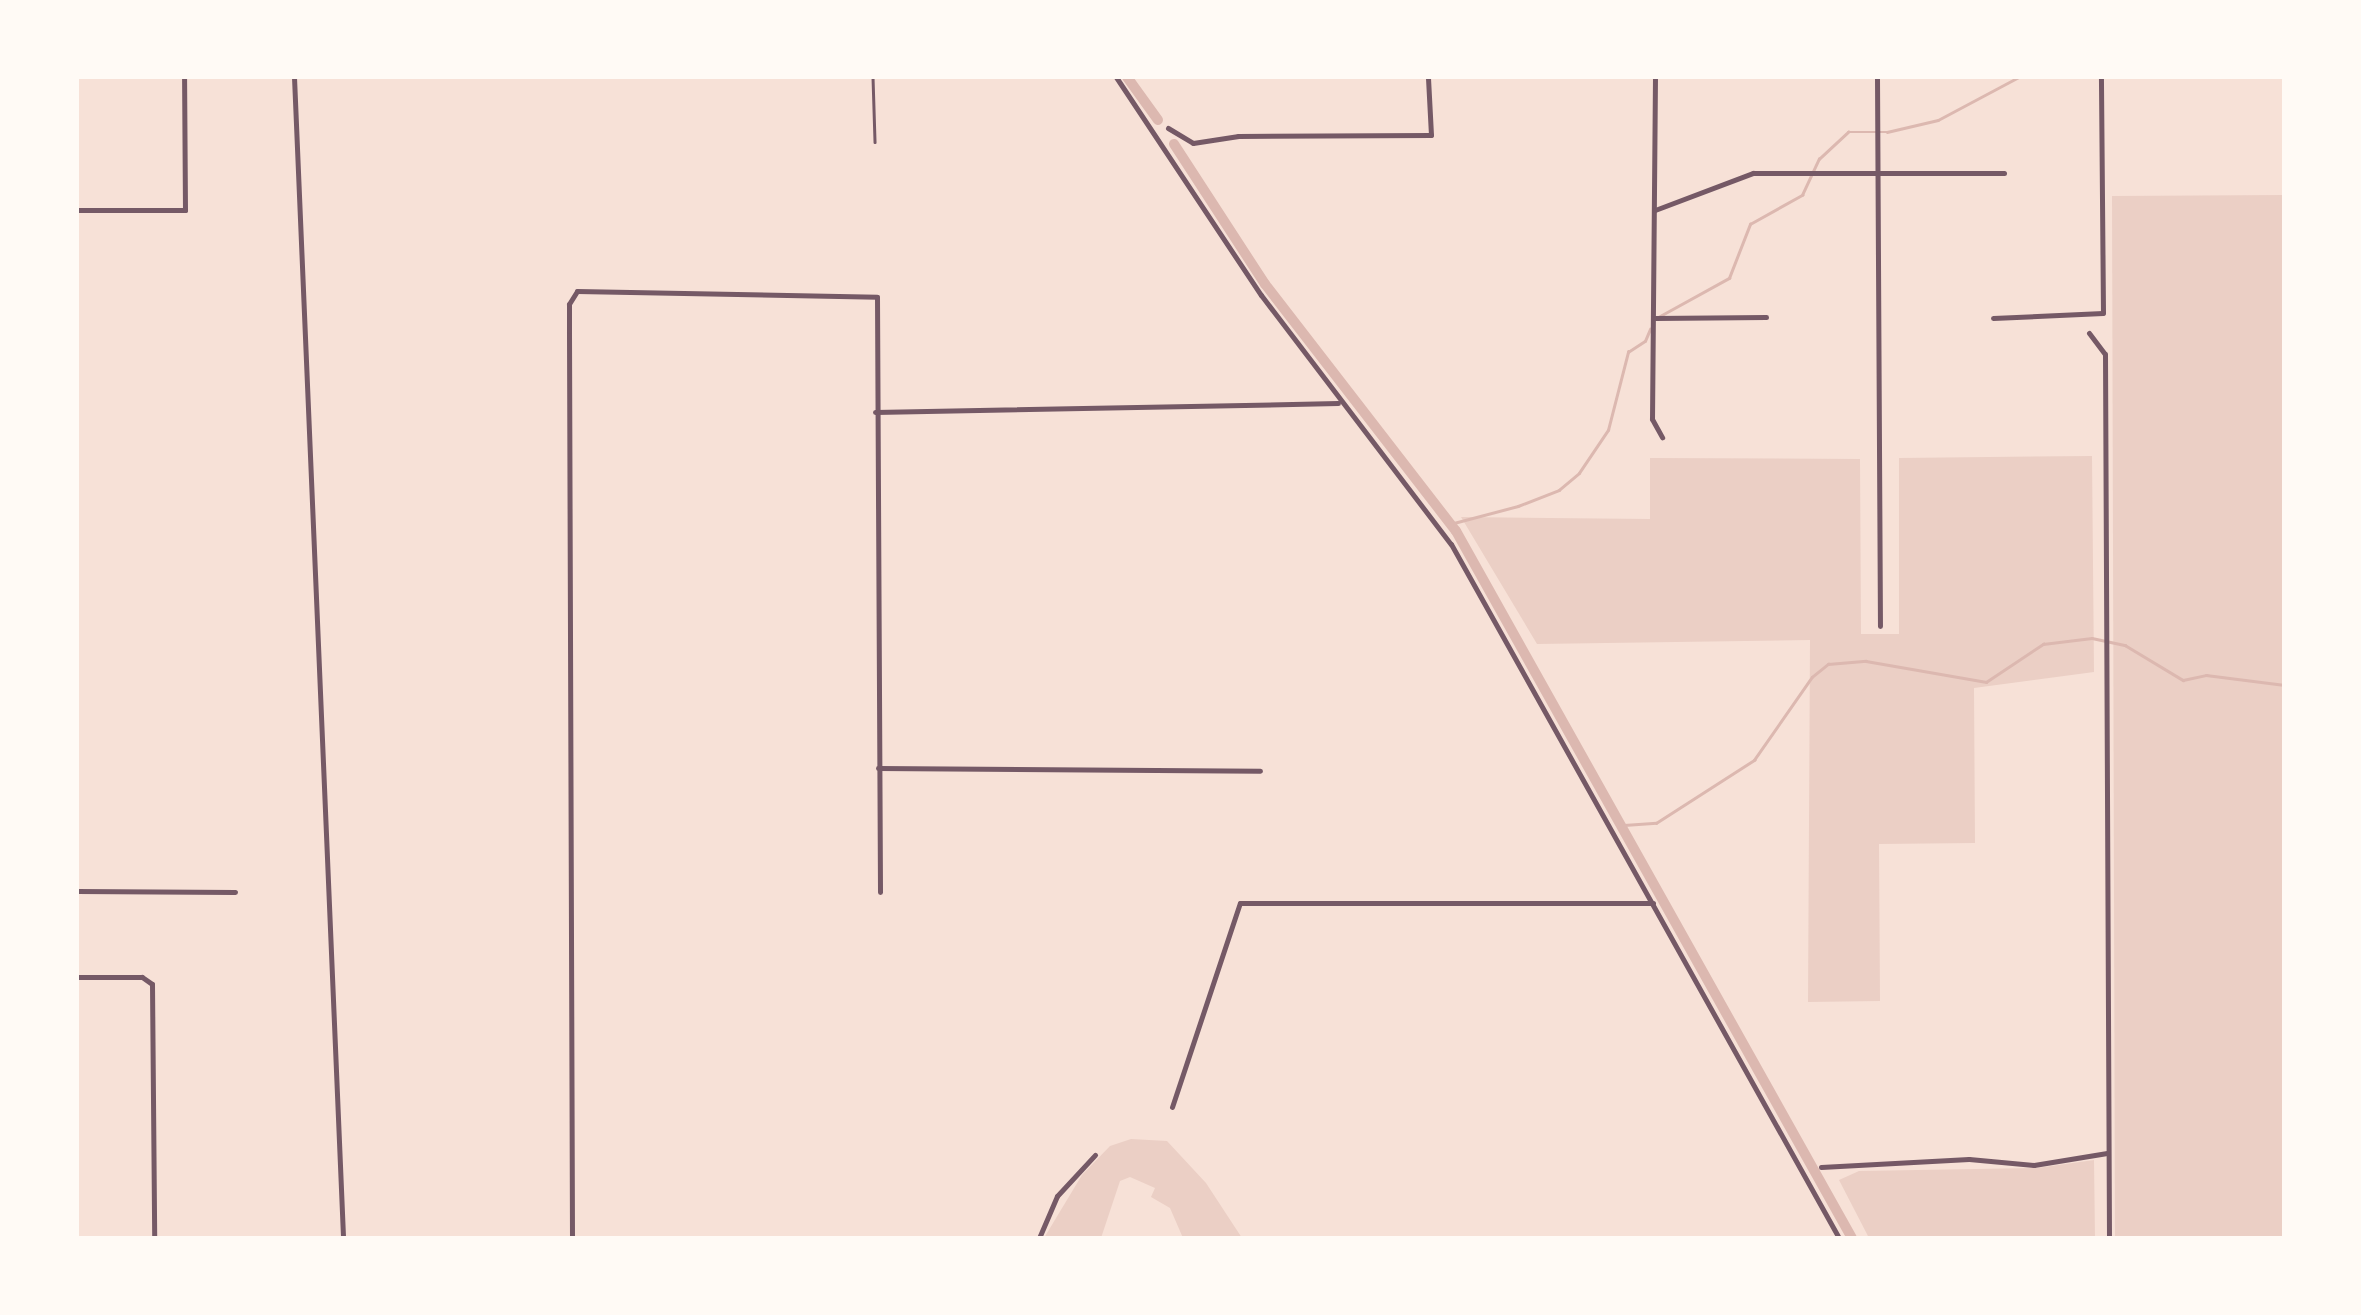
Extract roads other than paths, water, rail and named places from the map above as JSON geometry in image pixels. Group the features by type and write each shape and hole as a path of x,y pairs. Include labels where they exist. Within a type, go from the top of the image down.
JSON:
{"street":[{"path":"77,210 184,210 184,77"},
{"path":"294,77 343,1238"},
{"path":"1116,77 1338,403 1451,544 1839,1238"},
{"path":"1168,128 1193,143 1238,136 1431,135 1428,77"},
{"path":"1655,77 1655,318 1652,419 1661,437"},
{"path":"1877,77 1880,626"},
{"path":"1993,318 2103,313 2101,77"},
{"path":"1655,210 1753,173 2004,173"},
{"path":"572,1238 569,304 577,291 877,297 875,412 880,892"},
{"path":"1655,318 1766,317"},
{"path":"2088,333 2105,354 2109,1238"},
{"path":"875,412 1338,403"},
{"path":"878,768 1260,771"},
{"path":"77,891 235,892"},
{"path":"1172,1107 1240,903 1653,903"},
{"path":"77,977 149,980 154,1238"},
{"path":"1821,1167 1969,1159 2034,1165 2108,1153"},
{"path":"1039,1238 1057,1196 1095,1156"}],"lane":[{"path":"873,77 875,142"}],"waterway":[{"path":"1127,77 1158,120"},
{"path":"1660,316 1729,278 1750,224 1802,195 1819,159 1848,132 1887,132 1938,120 2019,77"},
{"path":"1174,144 1265,284 1456,531 1852,1238"},
{"path":"1450,524 1518,506 1559,490 1579,473 1608,430 1628,352 1645,341 1650,329"},
{"path":"1624,825 1656,823 1754,760 1812,677 1828,664 1866,661 1986,682 2043,644 2092,638 2125,645 2183,680 2206,675 2284,685"}]}
